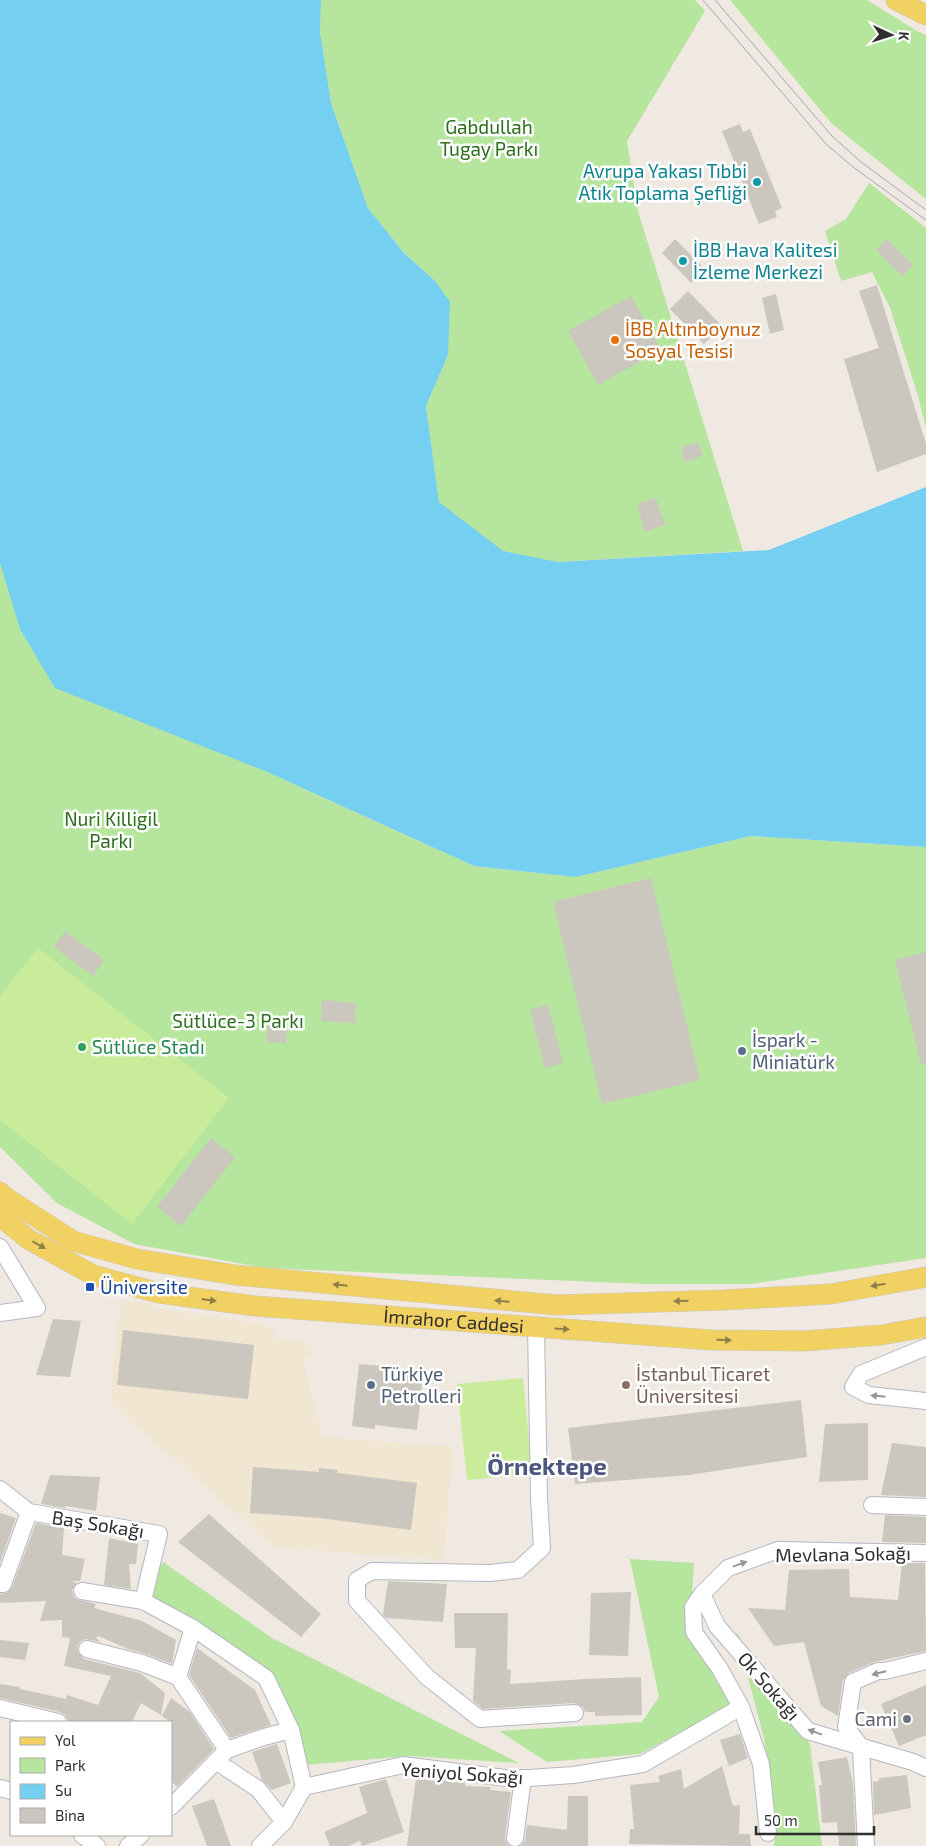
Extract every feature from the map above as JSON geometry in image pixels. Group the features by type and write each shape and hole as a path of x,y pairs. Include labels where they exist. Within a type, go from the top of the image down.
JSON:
{"main road":[{"path":"896,0 926,14"},
{"name":"İmrahor Caddesi","path":"0,1192 73,1241 137,1259 234,1275 557,1306 831,1294 926,1277"},
{"name":"İmrahor Caddesi","path":"3,1223 28,1239 93,1274 159,1293 255,1306 711,1340 804,1341 881,1335 926,1327"},
{"path":"612,1304 614,1333"}],"street":[{"path":"0,1247 37,1308 0,1313"},
{"path":"536,1327 539,1498 542,1548 518,1570 490,1573 372,1571 357,1580 357,1601 428,1677 480,1719 575,1713"},
{"path":"926,1347 861,1374 853,1387 869,1395 926,1401"},
{"path":"0,1489 29,1512 3,1584 0,1584"},
{"path":"872,1505 926,1507"},
{"name":"Baş Sokağı","path":"29,1512 159,1534 143,1601"},
{"name":"Mevlana Sokağı","path":"768,1833 761,1764 741,1707 720,1669 694,1632 694,1607 702,1594 728,1568 778,1550 926,1553"},
{"path":"82,1591 143,1601 193,1628 266,1678 291,1730 304,1787 284,1822 260,1846"},
{"name":"Ok Sokağı","path":"702,1594 717,1626 808,1731 913,1762 926,1768"},
{"path":"178,1677 193,1628"},
{"path":"87,1649 142,1663 178,1677 222,1756 258,1789 284,1822"},
{"path":"866,1846 861,1747 846,1727 853,1682 878,1671 926,1661"},
{"name":"Yeniyol Sokağı","path":"304,1787 403,1765 514,1779 573,1775 643,1764 741,1707"},
{"path":"0,1708 54,1721"},
{"path":"175,1799 222,1756 264,1737 291,1730"},
{"path":"515,1838 523,1778"},
{"path":"83,1836 97,1846"},
{"path":"128,1846 140,1836"}],"shaded area":[{"path":"121,1300 151,1303 157,1309 260,1323 273,1330 279,1339 303,1341 314,1351 305,1360 305,1367 323,1437 453,1447 444,1560 279,1548 271,1544 115,1408 110,1389"}],"green space":[{"name":"Gabdullah Tugay Parkı","path":"321,0 695,0 705,11 627,141 638,211 743,551 558,562 500,551 439,503 426,406 448,355 435,281 404,253 368,208 331,103 320,32"},
{"path":"730,0 867,0 926,35 926,199 831,123"},
{"path":"869,183 926,228 926,428 918,396 890,308 872,272 841,281 825,231 846,219"},
{"name":"Sütlüce-3 Parkı","path":"0,563 265,771 474,866 576,877 751,836 926,847 926,1258 751,1284 646,1284 265,1268 134,1244 57,1203 0,1147"},
{"name":"Sütlüce Stadı","path":"38,948 229,1098 132,1224 0,1120 0,996"},
{"path":"523,1378 532,1474 467,1480 457,1384"},
{"path":"630,1559 694,1563 690,1622 733,1704 640,1754 547,1762 499,1731 642,1722 659,1697"},
{"path":"163,1562 272,1638 519,1763 409,1756 305,1765 270,1678 147,1596"},
{"path":"736,1632 810,1744 822,1846 774,1846 776,1830 764,1738"}],"water":[{"path":"0,0 321,0 320,32 331,103 368,208 404,253 435,281 450,302 448,355 426,406 439,502 503,551 558,562 769,550 926,487 926,847 751,836 576,877 474,866 265,771 55,688 20,629 0,563"}],"building":[{"name":"Avrupa Yakası Tıbbi Atık Toplama Şefliği","path":"740,124 743,132 750,129 782,208 775,211 777,217 759,224 722,131"},
{"name":"İBB Hava Kalitesi İzleme Merkezi","path":"675,239 705,269 691,283 662,253"},
{"path":"887,239 913,265 902,276 876,250"},
{"path":"877,285 926,444 926,454 877,472 844,359 879,348 859,291"},
{"path":"688,291 722,326 704,344 670,309"},
{"path":"776,294 784,330 770,334 762,298"},
{"name":"İBB Altınboynuz Sosyal Tesisi","path":"631,296 661,350 598,385 568,331"},
{"path":"698,442 703,456 685,462 681,448"},
{"path":"656,498 665,525 645,532 637,504"},
{"path":"651,878 700,1080 602,1104 553,902"},
{"path":"65,931 104,960 93,976 54,947"},
{"path":"926,952 926,1064 921,1064 895,960"},
{"path":"322,1000 356,1003 355,1023 321,1021"},
{"path":"548,1005 563,1063 545,1068 530,1010"},
{"path":"268,1016 288,1017 286,1043 267,1042"},
{"path":"211,1138 235,1157 181,1226 157,1207"},
{"path":"53,1319 81,1321 70,1377 36,1375"},
{"path":"123,1330 254,1345 248,1399 117,1385"},
{"path":"359,1364 382,1366 381,1371 423,1376 417,1430 375,1425 375,1429 352,1426"},
{"path":"801,1400 807,1457 689,1475 575,1484 568,1428"},
{"path":"868,1423 868,1480 819,1482 825,1424"},
{"path":"892,1443 926,1447 926,1497 881,1495"},
{"path":"253,1467 319,1472 319,1468 338,1470 337,1473 417,1483 411,1530 320,1518 250,1513"},
{"path":"50,1475 100,1477 96,1511 41,1504"},
{"path":"0,1513 16,1518 0,1563"},
{"path":"209,1514 321,1614 301,1637 178,1542"},
{"path":"885,1515 926,1517 926,1543 882,1542"},
{"path":"36,1523 64,1528 62,1555 85,1559 80,1581 72,1581 77,1583 72,1590 76,1599 96,1604 94,1608 142,1621 176,1640 172,1664 128,1649 98,1636 96,1638 101,1642 85,1639 77,1647 78,1652 84,1659 140,1673 165,1693 161,1715 141,1703 132,1721 68,1721 65,1715 60,1712 0,1698 0,1684 20,1687 20,1689 66,1699 67,1695 98,1705 111,1676 64,1666 70,1638 62,1637 62,1620 40,1621 46,1601 0,1603 0,1594 8,1592 12,1587"},
{"path":"109,1538 138,1544 136,1564 129,1564 131,1589 104,1585"},
{"path":"902,1563 925,1563 926,1651 874,1662 849,1673 843,1680 838,1716 821,1706 804,1642 774,1646 748,1608 785,1610 789,1570 849,1569 850,1597 898,1600"},
{"path":"388,1581 447,1584 443,1622 386,1618 383,1615"},
{"path":"631,1592 628,1656 589,1655 591,1593"},
{"path":"454,1613 508,1613 507,1669 511,1670 510,1684 641,1677 642,1715 595,1716 595,1712 585,1712 583,1707 574,1703 483,1709 473,1701 476,1648 455,1648"},
{"path":"0,1640 29,1643 25,1660 0,1657"},
{"path":"197,1648 255,1690 271,1725 231,1738 189,1675"},
{"name":"Cami","path":"926,1685 926,1735 899,1746 881,1704"},
{"path":"171,1698 190,1712 214,1749 177,1787 172,1782 172,1721 162,1716"},
{"path":"740,1734 748,1758 729,1766 720,1740"},
{"path":"277,1744 291,1783 272,1790 262,1780 252,1752"},
{"path":"847,1757 853,1783 856,1846 839,1846 837,1822 822,1823 819,1785 822,1785 818,1762"},
{"path":"722,1766 733,1806 740,1805 739,1834 750,1834 751,1846 629,1844 630,1829 634,1829 630,1785 660,1782 658,1776 681,1769 684,1789"},
{"path":"907,1775 911,1808 874,1815 873,1782 879,1781 879,1778"},
{"path":"416,1777 465,1783 465,1786 491,1787 490,1790 511,1792 505,1837 509,1846 407,1846"},
{"path":"386,1779 404,1832 362,1846 360,1841 348,1846 330,1846 324,1832 367,1813 359,1787"},
{"path":"568,1796 588,1796 588,1846 521,1846 525,1840 527,1825 567,1830"},
{"path":"214,1799 231,1846 207,1846 192,1806"}],"tram line":[{"path":"703,0 825,143 853,167 926,220"},
{"path":"715,0 832,136 861,162 926,210"}],"place":[{"name":"Avrupa Yakası Tıbbi Atık Toplama Şefliği","path":"757,182"},
{"name":"İBB Hava Kalitesi İzleme Merkezi","path":"683,261"},
{"name":"İBB Altınboynuz Sosyal Tesisi","path":"615,340"},
{"name":"Sütlüce Stadı","path":"82,1047"},
{"name":"İspark - Miniatürk","path":"742,1051"},
{"name":"Üniversite","path":"90,1287"},
{"name":"Türkiye Petrolleri","path":"371,1385"},
{"name":"İstanbul Ticaret Üniversitesi","path":"626,1385"},
{"name":"Cami","path":"907,1719"}],"district":[{"name":"Örnektepe","path":"547,1467"}],"park label":[{"name":"Nuri Killigil Parkı","path":"111,830"}]}
